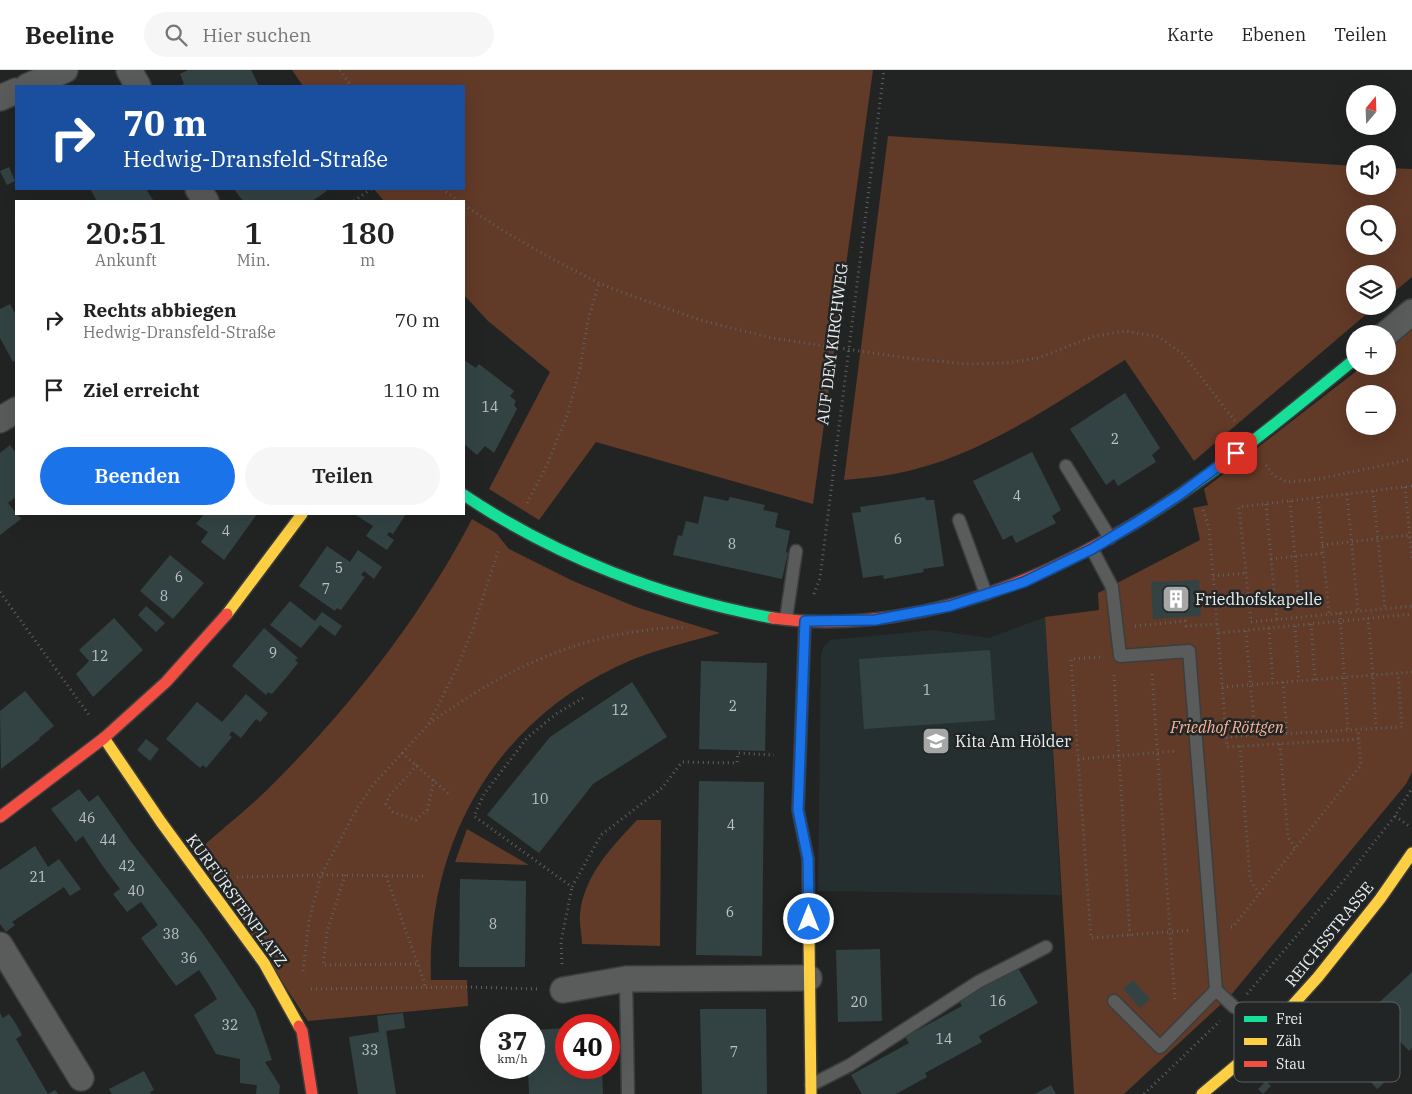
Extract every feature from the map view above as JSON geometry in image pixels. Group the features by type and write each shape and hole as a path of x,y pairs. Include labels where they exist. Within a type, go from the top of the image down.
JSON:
{"street":[{"path":"30,85 65,70"},
{"path":"129,70 137,85"},
{"path":"0,98 15,91"},
{"path":"1396,326 1412,312"},
{"path":"465,496 514,526 558,549 661,589 715,604 786,619 805,621 875,620 950,606 1034,578 1092,549 1195,484 1250,443 1346,366"},
{"path":"0,420 15,411"},
{"path":"0,817 104,738 166,682 232,608 301,515"},
{"path":"805,621 798,810 808,859 811,1090"},
{"name":"KURFÜRSTENPLATZ","path":"104,738 160,822 264,963 286,1000 302,1031 312,1094"},
{"name":"REICHSSTRASSE","path":"1296,1002 1380,900 1412,853"},
{"path":"0,945 81,1078"},
{"path":"563,990 626,979 809,978"},
{"name":"REICHSSTRASSE","path":"1202,1094 1234,1067"}],"lane":[{"path":"1066,466 1110,538"},
{"path":"959,520 986,594"},
{"path":"1092,549 1112,587 1117,628 1116,656 1188,651 1216,990 1234,1007"},
{"path":"786,619 796,551"},
{"path":"811,1090 978,982 1046,947"},
{"path":"626,979 628,1094"},
{"path":"1114,1001 1160,1047 1216,990"}],"path":[{"path":"340,70 350,85"},
{"name":"AUF DEM KIRCHWEG","path":"805,621 820,578 884,70"},
{"path":"355,200 370,190"},
{"path":"443,190 458,200"},
{"path":"465,206 502,230 599,283 700,320 772,338 924,360 967,364 1007,363 1038,358 1095,336 1125,331 1158,337 1183,354 1227,409 1273,475 1287,482 1319,479 1412,459"},
{"path":"428,725 458,666 473,628 500,546 514,526 547,465 568,413 580,368 588,320 599,283"},
{"path":"1195,484 1209,528 1227,747 1359,739"},
{"path":"1412,486 1239,507 1251,622 1412,606"},
{"path":"1406,487 1412,559"},
{"path":"1373,491 1385,609"},
{"path":"1347,494 1358,611"},
{"path":"1318,497 1329,614"},
{"path":"1290,501 1300,602"},
{"path":"1266,504 1277,620"},
{"path":"1322,545 1410,535"},
{"path":"1271,559 1324,553"},
{"path":"1213,576 1246,573"},
{"path":"0,592 104,738"},
{"path":"301,989 306,938 321,875 358,807 373,785 428,725 490,683 554,652 594,640 625,634 664,628 701,626 715,604"},
{"path":"1340,613 1348,730"},
{"path":"1218,633 1412,614"},
{"path":"1368,618 1374,675 1376,728"},
{"path":"1117,628 1185,621 1186,626 1217,624"},
{"path":"1311,624 1315,680"},
{"path":"1295,626 1299,681"},
{"path":"1269,628 1273,683"},
{"path":"1246,631 1255,735"},
{"path":"1151,654 1177,1030"},
{"path":"1130,936 1119,756 1116,656 1071,659 1091,938 1130,936 1233,927 1361,765 1358,729"},
{"path":"1222,687 1412,672"},
{"path":"1226,737 1402,727 1398,674"},
{"path":"1283,682 1287,733"},
{"path":"572,887 474,816 484,794 527,738 556,714 583,698"},
{"path":"1280,744 1288,838 1296,848"},
{"path":"1240,746 1250,879 1259,894"},
{"path":"1078,759 1197,750"},
{"path":"402,753 450,794"},
{"path":"286,1000 301,989 467,988 563,990 561,942 572,887 602,835 662,788 682,762 737,763 738,753 764,755"},
{"path":"417,765 389,796 386,804 393,812 416,820 427,810 434,780"},
{"path":"1239,1002 1302,931 1396,816 1412,788"},
{"path":"1396,816 1412,828"},
{"path":"202,880 321,875 426,876"},
{"path":"345,875 327,932 323,965 418,964"},
{"path":"386,876 424,981 424,989"},
{"path":"1144,1094 1234,1007"}],"shaded area":[{"name":"Kita Am Hölder","path":"1045,617 1061,895 818,891 821,655 824,646 830,640 934,630 989,638"}],"green space":[{"path":"292,70 873,70 813,504 596,442 539,520 489,489 550,372 488,321 465,296 465,200 383,200 375,190 465,190 465,85 302,85"},
{"path":"888,136 1346,165 1346,195 1396,195 1396,168 1412,169 1412,277 1396,290 1396,265 1346,265 1346,315 1365,315 1354,325 1346,325 1346,332 1194,461 1125,360 1042,412 985,443 956,456 925,466 875,477 844,480"},
{"name":"Friedhof Röttgen","path":"1412,329 1412,772 1406,784 1231,995 1124,1094 1074,1094 1045,617 1099,610 1098,593 1200,540 1193,508 1208,505 1204,489 1351,375 1396,375 1396,342"},
{"path":"472,519 496,533 509,549 573,581 636,607 720,633 641,656 616,667 573,692 534,722 502,756 476,795 455,837 440,883 432,930 431,980 467,980 468,1006 308,1021 196,852 267,790 326,728 354,695 406,628 452,556"},
{"path":"637,820 661,820 660,946 582,944 580,914 587,887 593,874 609,851"},
{"path":"467,829 529,865 455,862"}],"building":[{"path":"188,70 251,70 258,85 182,85 184,84 180,74"},
{"path":"9,167 15,181 7,185 0,171"},
{"path":"91,190 147,190 153,200 96,200"},
{"path":"235,190 327,191 314,200 242,200"},
{"path":"10,304 15,313 15,361 13,362 0,338 0,309"},
{"path":"465,361 476,368 479,364 514,391 510,396 516,401 514,405 517,409 494,453 485,446 477,455 465,445"},
{"path":"1125,393 1160,448 1152,455 1156,462 1118,486 1114,479 1106,485 1070,429"},
{"path":"10,445 15,452 15,498 8,503 15,512 15,515 18,515 21,519 0,535 0,453"},
{"path":"1032,452 1061,510 1052,516 1056,523 1016,543 1012,535 1003,540 973,481"},
{"path":"704,496 728,501 730,497 765,505 763,510 778,513 775,527 790,531 786,552 788,553 782,579 673,555 678,535 682,536 686,521 698,524"},
{"path":"925,497 926,500 934,500 944,566 923,569 924,572 884,579 883,575 863,578 852,513 861,512 860,507"},
{"path":"203,515 256,515 224,560 201,542 208,532 196,524"},
{"path":"356,515 405,515 393,534 389,532 387,535 394,540 387,550 366,536 373,526"},
{"path":"327,546 350,562 358,550 382,567 374,579 364,571 361,575 365,577 341,610 337,608 335,611 299,586"},
{"path":"170,555 204,583 173,619 140,591"},
{"name":"Friedhofskapelle","path":"1199,580 1201,616 1153,619 1151,582"},
{"path":"290,601 315,621 322,612 342,626 335,636 320,625 301,648 270,625"},
{"path":"146,606 165,623 156,632 138,615"},
{"path":"114,618 143,650 93,697 76,674 89,661 79,650"},
{"path":"264,628 298,658 295,660 298,663 285,679 272,694 268,692 266,695 232,666"},
{"path":"990,650 995,720 864,729 859,659"},
{"path":"701,661 767,663 765,751 699,749"},
{"path":"632,682 667,737 593,784 539,853 487,815 550,737"},
{"path":"25,691 54,726 1,769 0,711"},
{"path":"246,694 268,713 260,722 256,719 241,738 232,731 229,735 232,737 206,768 203,765 200,768 166,739 197,702 222,722"},
{"path":"146,739 159,749 150,761 137,750"},
{"path":"699,781 764,782 762,956 696,955"},
{"path":"79,789 89,802 98,795 132,843 201,931 255,1010 272,1060 265,1062 280,1086 279,1094 256,1094 257,1085 240,1083 240,1059 216,1054 194,1015 217,999 199,970 176,986 141,938 158,925 141,902 127,912 113,894 120,889 83,836 76,842 51,809"},
{"path":"35,846 48,867 59,859 81,889 70,896 64,887 12,922 15,925 6,932 0,924 0,870"},
{"path":"460,879 526,881 525,967 459,967"},
{"path":"880,949 882,1021 838,1022 836,950"},
{"path":"1017,966 1038,1003 979,1036 982,1042 925,1073 927,1077 896,1094 862,1094 851,1075 909,1043 905,1037 962,1006 958,999"},
{"path":"1412,972 1412,1048 1409,1051 1400,1041 1400,1002 1380,1002"},
{"path":"1133,980 1150,999 1140,1008 1123,989"},
{"path":"700,1009 766,1009 767,1094 702,1094"},
{"path":"0,1013 3,1018 9,1014 16,1024 22,1035 16,1039 48,1094 0,1094"},
{"path":"403,1013 405,1028 386,1031 396,1094 358,1094 349,1037 379,1032 377,1016"},
{"path":"545,1029 555,1029 555,1079 602,1079 603,1094 529,1094 528,1079 545,1079"},
{"path":"144,1071 154,1090 150,1092 151,1094 112,1094 109,1089"},
{"path":"1265,1082 1271,1086 1263,1094 1258,1089"},
{"path":"1371,1082 1385,1082 1377,1089"},
{"path":"1051,1085 1056,1094 1035,1094"},
{"path":"55,1090 58,1094 48,1094"}],"traffic: fast":[{"path":"1120,532 1182,493 1211,472 1270,428 1346,366"},
{"path":"465,496 536,538 612,572 692,599 732,610 773,618"}],"traffic: slow":[{"path":"227,614 301,515"},
{"path":"104,738 161,822 264,963 299,1026"},
{"path":"801,825 808,859 811,1094"},
{"path":"1296,1002 1318,977 1380,899 1412,853"},
{"path":"1202,1094 1234,1067"}],"traffic: jam":[{"path":"773,618 833,622 864,620 924,611 954,604 1039,574 1120,532"},
{"path":"0,817 104,738 166,682 227,614"},
{"path":"801,825 798,810 805,621"},
{"path":"299,1026 302,1031 312,1094"}],"place":[{"name":"Friedhofskapelle","path":"1176,599"},
{"name":"Kita Am Hölder","path":"936,741"}],"route":[{"path":"809,919 808,859 798,810 805,621 875,620 950,606 1024,582 1092,549 1139,521 1195,484 1236,453"}]}
